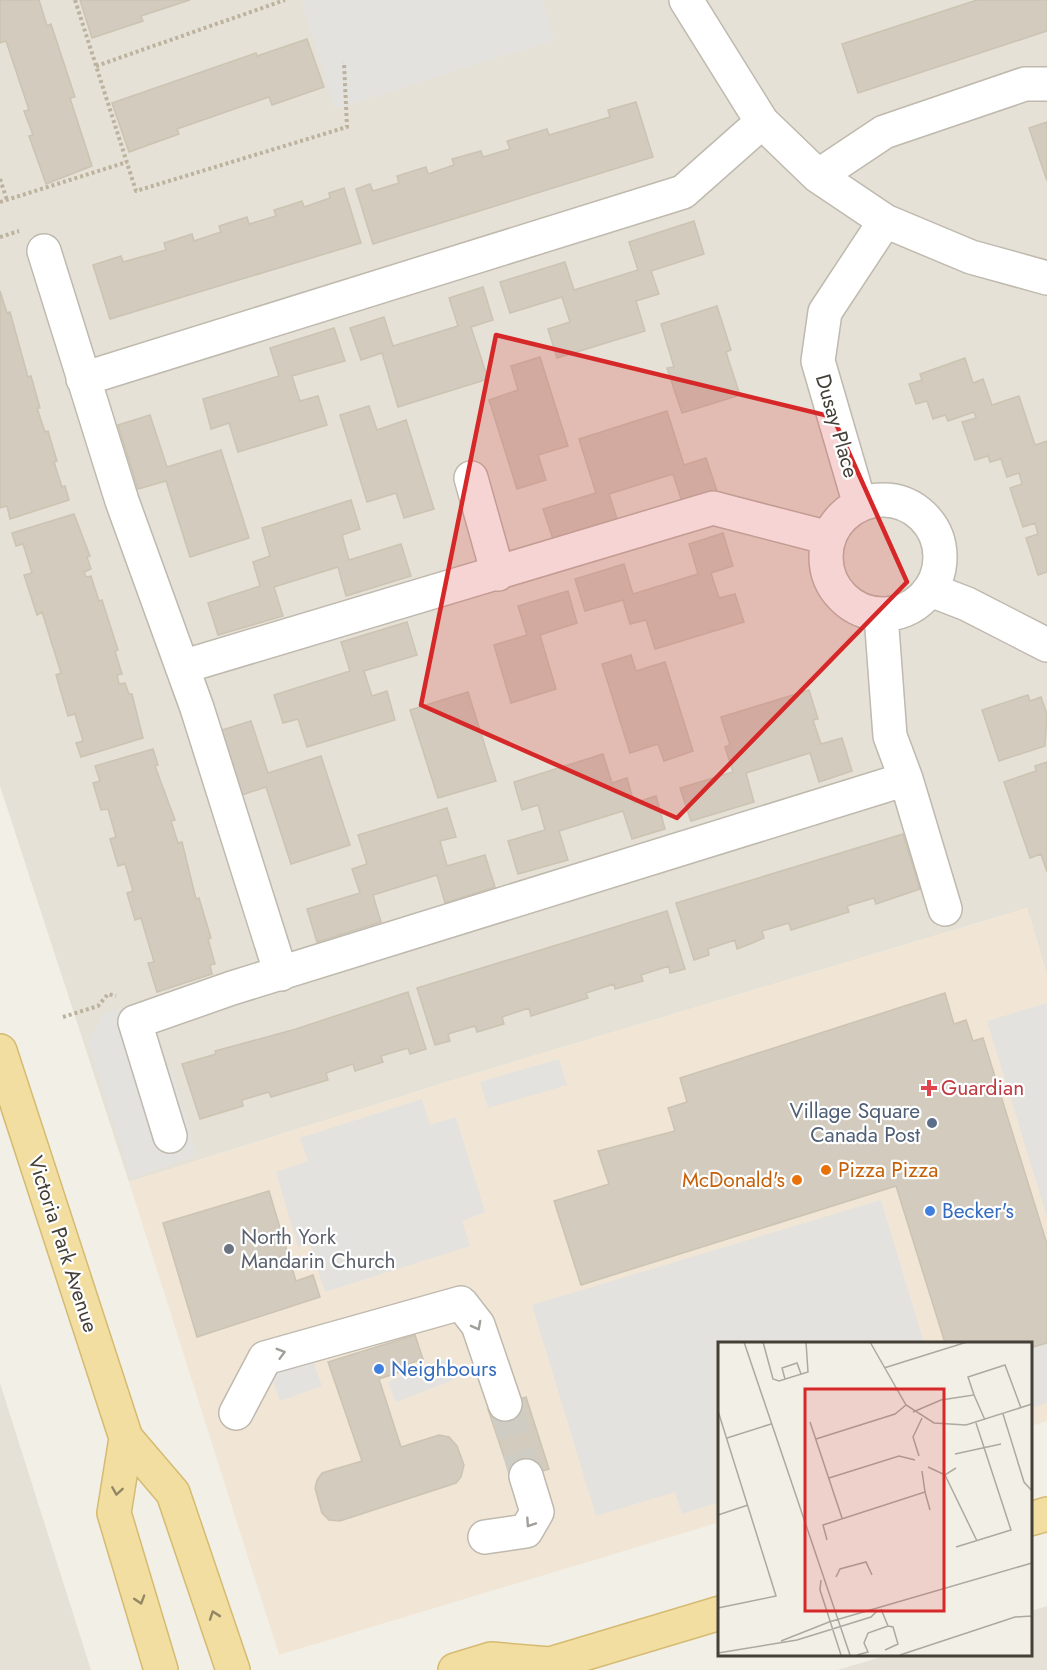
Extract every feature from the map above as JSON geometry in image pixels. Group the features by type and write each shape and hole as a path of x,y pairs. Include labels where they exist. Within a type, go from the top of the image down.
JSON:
{"main road":[{"name":"Victoria Park Avenue","path":"0,1051 126,1438 173,1493 233,1670"},
{"name":"Victoria Park Avenue","path":"126,1438 114,1513 161,1670"},
{"path":"1032,1518 1047,1514"},
{"path":"455,1670 491,1659 564,1665 718,1614"}],"street":[{"path":"686,0 762,122 818,176 885,221 971,257 1047,278"},
{"path":"818,176 884,132 1025,84 1047,84"},
{"path":"83,380 683,192 762,122"},
{"name":"Dusay Place","path":"860,505 818,361 825,312 885,221"},
{"path":"44,251 122,501 182,668 281,974"},
{"path":"471,478 498,574"},
{"name":"Dusay Place","path":"881,615 863,611 848,603 836,589 828,573 826,556 829,538 836,524 846,512 860,505 878,500 896,501 914,508 928,520 938,537 941,555 939,573 931,590"},
{"path":"182,668 713,508 829,538"},
{"path":"945,909 906,779 890,735 881,615 900,612 917,604 931,590 967,604 1047,645"},
{"path":"170,1136 135,1022 281,974 906,779"},
{"path":"236,1413 265,1358 461,1303 478,1325 505,1404"},
{"path":"485,1537 526,1531 537,1512 526,1476"}],"path":[{"path":"75,0 136,191 347,127 344,62"},
{"path":"96,66 285,0"},
{"path":"0,202 126,162"},
{"path":"0,179 7,200"},
{"path":"63,1017 98,1006 108,994 120,997"}],"highlighted area":[{"path":"496,335 833,417 907,582 677,818 421,705"}],"shaded area":[{"path":"0,0 1047,0 1047,975 1027,908 450,1081 129,1182 0,786"},
{"path":"301,0 542,0 554,40 335,109"},
{"path":"1027,908 1047,975 1047,1421 1032,1426 1032,1342 718,1342 718,1523 279,1655 129,1182 450,1081"},
{"path":"1047,1003 1047,1217 987,1021"},
{"path":"136,1006 159,1074 172,1070 197,1155 131,1179 88,1041 105,1012"},
{"path":"559,1059 567,1085 488,1108 480,1082"},
{"path":"422,1099 430,1125 456,1117 485,1212 462,1221 470,1246 325,1292 310,1244 298,1247 276,1172 308,1161 300,1138"},
{"path":"881,1200 924,1342 718,1342 718,1503 682,1514 675,1492 596,1516 532,1305"},
{"path":"1047,1341 1047,1403 1032,1408 1032,1345"},
{"path":"446,1359 453,1380 396,1402 388,1382"},
{"path":"313,1360 322,1386 280,1401 271,1375"},
{"path":"0,1383 91,1670 0,1670"},
{"path":"1047,1606 1047,1670 837,1670 889,1655 1032,1655 1032,1611"}],"building":[{"path":"0,0 39,0 47,26 51,24 75,97 70,98 92,166 46,184 29,136 33,135 24,111 29,110 6,41 0,43"},
{"path":"80,0 190,0 141,16 143,21 92,38"},
{"path":"977,0 1047,0 1047,31 858,93 842,44"},
{"path":"307,39 324,87 272,105 269,97 177,129 179,134 129,152 112,103 256,53 257,56"},
{"path":"636,102 653,157 373,244 356,189 370,184 373,191 399,183 397,176 426,167 428,174 454,165 452,159 481,151 483,157 510,149 507,141 547,129 549,135 610,117 608,110"},
{"path":"1047,122 1047,181 1029,128"},
{"path":"344,188 361,243 110,319 93,265 121,256 123,262 166,250 164,243 192,234 194,241 221,232 219,226 247,217 249,224 276,216 274,210 302,201 304,207 330,198 329,193"},
{"path":"694,221 704,254 651,271 659,294 636,301 645,331 557,358 548,329 570,322 562,297 510,313 500,282 565,262 574,290 638,270 629,242"},
{"path":"483,287 493,320 471,327 488,379 398,407 382,353 361,360 350,328 384,317 393,346 458,326 449,298"},
{"path":"0,291 7,313 10,312 28,377 31,376 40,408 37,408 45,432 48,431 57,461 54,462 69,500 10,519 7,506 0,508"},
{"path":"717,306 731,350 726,352 740,395 682,413 667,368 674,367 661,324"},
{"path":"334,328 345,361 292,376 300,401 318,396 327,425 238,452 229,423 211,429 203,399 279,376 270,348"},
{"path":"540,357 568,446 538,455 546,480 517,489 489,400 518,390 511,366"},
{"path":"965,358 973,383 983,379 992,405 1019,396 1035,445 1047,441 1047,572 1038,575 1026,538 1038,534 1035,523 1023,527 1010,488 1022,484 1019,473 1007,477 1001,459 990,462 988,456 975,460 962,422 976,418 974,412 948,421 945,415 933,419 927,401 916,404 909,384 922,380 920,374"},
{"path":"369,406 377,430 406,420 434,509 404,518 396,493 367,502 340,415"},
{"path":"667,411 684,465 706,458 717,491 682,502 673,474 609,494 618,522 554,542 543,509 596,493 579,439"},
{"path":"150,415 167,467 221,450 249,538 190,557 166,481 138,489 118,425"},
{"path":"351,500 360,529 342,535 349,560 401,544 411,576 346,596 338,567 274,587 283,616 218,635 208,603 260,586 253,562 270,556 262,528"},
{"path":"74,514 90,556 87,557 91,569 84,572 86,577 91,576 99,601 102,600 118,650 115,651 122,674 117,675 119,684 125,683 129,694 132,694 143,738 81,757 76,743 83,741 75,714 68,716 56,675 61,673 42,612 37,615 24,575 32,573 23,544 16,546 12,533"},
{"path":"723,533 733,566 711,573 719,598 735,594 744,622 655,649 646,620 630,624 623,600 585,611 575,579 624,564 633,594 698,574 689,544"},
{"path":"568,591 577,623 540,635 556,689 511,703 494,645 527,635 518,606"},
{"path":"407,622 417,655 364,671 372,696 387,691 395,720 307,747 298,719 283,723 274,695 350,671 341,642"},
{"path":"631,655 636,671 665,662 693,751 664,761 658,744 630,753 602,664"},
{"path":"809,690 818,719 813,720 821,744 842,738 852,771 819,782 810,753 746,773 754,802 691,821 680,788 733,772 725,747 730,745 721,717"},
{"path":"468,692 496,781 438,798 410,710"},
{"path":"1028,695 1030,701 1041,697 1047,714 1045,746 999,761 982,710"},
{"path":"251,721 268,773 321,756 350,845 291,864 266,787 239,796 219,731"},
{"path":"153,749 158,765 155,766 175,820 171,821 178,843 182,842 196,899 199,898 211,938 208,939 215,964 210,965 212,974 157,992 148,963 154,962 141,918 135,920 127,893 133,891 125,864 118,866 110,839 116,837 108,809 101,810 93,783 100,781 95,766"},
{"path":"603,754 612,783 627,778 634,803 656,796 665,829 632,839 623,811 559,831 568,860 518,874 508,841 545,830 538,805 522,810 514,782"},
{"path":"1047,762 1047,872 1041,854 1030,858 1004,782 1036,771 1035,766"},
{"path":"447,808 456,837 440,841 447,866 485,855 495,887 445,903 437,875 373,895 381,922 317,942 307,909 360,893 352,869 367,864 358,835"},
{"path":"903,834 920,889 876,904 874,898 847,906 849,912 791,930 789,923 762,931 764,938 750,944 737,949 735,940 708,949 709,955 694,960 676,903"},
{"path":"667,911 685,969 670,973 669,966 641,975 643,981 615,989 614,984 586,993 588,998 531,1016 529,1008 502,1017 504,1024 477,1032 475,1026 448,1034 450,1041 435,1045 417,988"},
{"path":"408,992 426,1049 410,1054 408,1048 381,1056 383,1062 355,1071 353,1064 326,1073 328,1080 271,1097 269,1092 242,1100 243,1106 200,1119 182,1064 216,1054 215,1051 296,1029"},
{"path":"945,993 954,1024 966,1020 973,1041 983,1038 1047,1244 1047,1343 1032,1347 1032,1342 945,1342 896,1186 581,1285 554,1201 609,1184 598,1151 675,1131 668,1108 687,1102 680,1078"},
{"name":"North York Mandarin Church","path":"269,1191 296,1281 313,1275 320,1297 197,1337 163,1223"},
{"path":"415,1335 423,1359 408,1364 409,1369 379,1379 401,1447 439,1435 449,1437 457,1446 464,1465 461,1477 456,1483 340,1521 329,1520 322,1513 315,1488 317,1480 322,1473 362,1461 328,1362"},
{"path":"526,1397 549,1469 512,1481 488,1409"}],"tunnel":[{"path":"505,1404 526,1476"}],"place":[{"name":"Guardian","path":"929,1088"},
{"name":"Village Square Canada Post","path":"932,1123"},
{"name":"Pizza Pizza","path":"826,1170"},
{"name":"McDonald's","path":"797,1180"},
{"name":"Becker's","path":"930,1211"},
{"name":"North York Mandarin Church","path":"229,1249"},
{"name":"Neighbours","path":"379,1369"}]}
